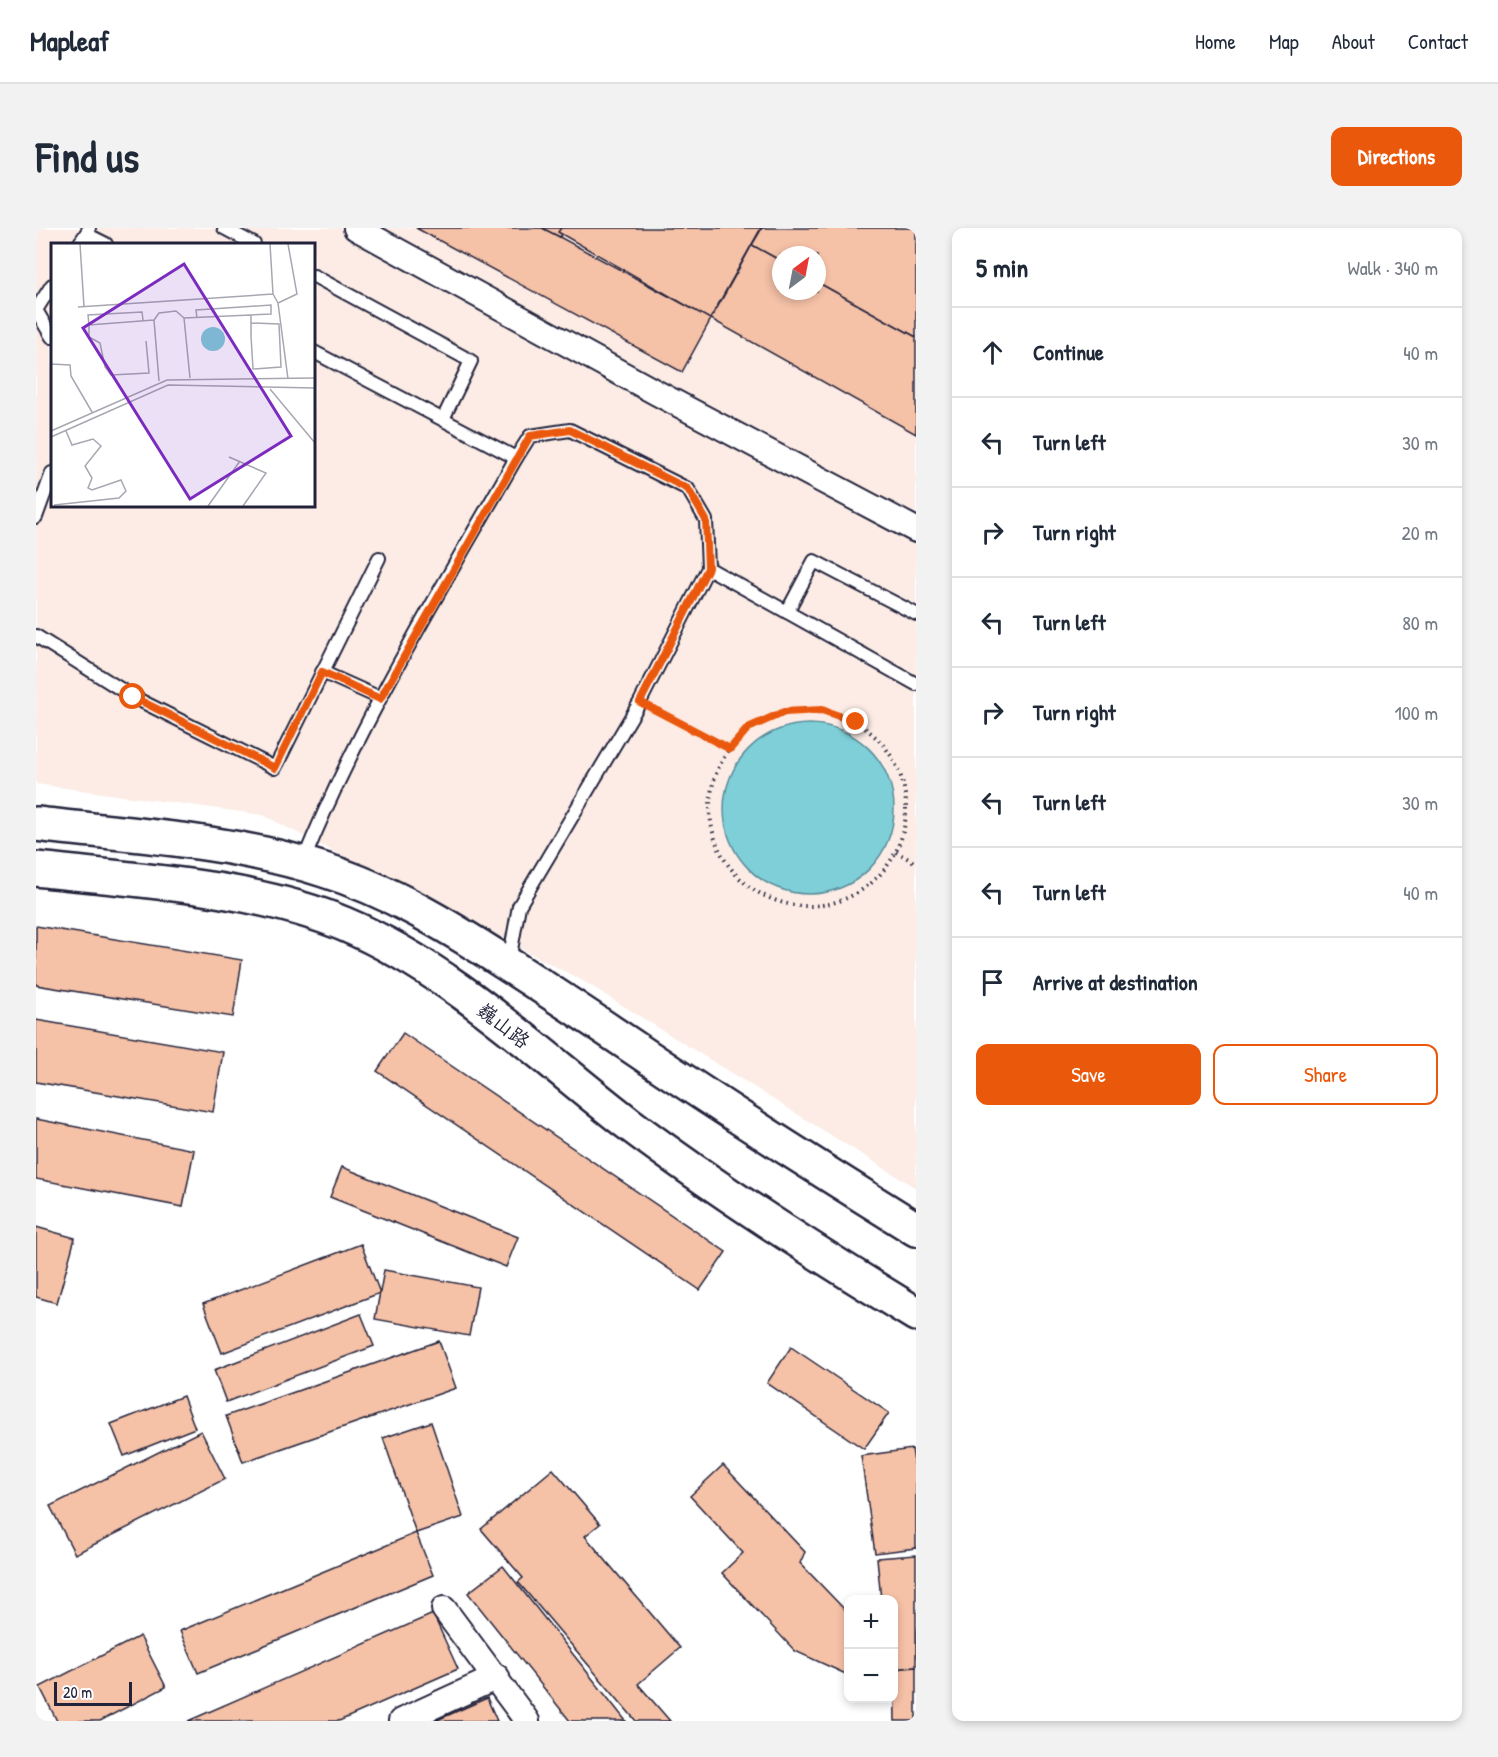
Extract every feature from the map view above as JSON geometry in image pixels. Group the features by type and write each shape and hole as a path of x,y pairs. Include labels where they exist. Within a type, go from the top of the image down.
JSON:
{"highway":[{"path":"36,824 227,848 302,863 359,882 430,917 508,965 720,1106 916,1229"},
{"path":"289,906 302,863"},
{"name":"巍山路","path":"36,869 185,886 261,899 321,915 375,938 432,972 479,1006 693,1171 916,1314"},
{"path":"479,1006 508,965"}],"street":[{"path":"356,228 657,393 916,530"},
{"path":"444,1609 497,1677 527,1721"},
{"path":"401,1721 497,1677"}],"lane":[{"path":"224,228 253,243"},
{"path":"84,236 103,243"},
{"path":"315,277 471,361 443,419"},
{"path":"51,287 36,310 51,336"},
{"path":"315,353 516,458"},
{"path":"302,863 324,810 380,699 516,458 530,436 570,430 688,489 706,520 708,568 640,702 519,906 508,965"},
{"path":"36,517 51,476"},
{"path":"36,636 133,697 275,768 379,558"},
{"path":"787,612 814,561 916,614"},
{"path":"708,568 916,684"},
{"path":"322,672 380,699"}],"path":[{"path":"640,702 730,749"},
{"path":"822,710 856,722 885,747 902,780 906,816 896,852 872,883 838,902 798,906 760,894 730,869 712,834 709,794 722,758 730,749 748,728 784,712 822,710"},
{"path":"896,852 916,863"}],"shaded area":[{"path":"36,228 916,228 916,1188 583,981 263,815 36,784"}],"water":[{"path":"809,724 826,725 842,730 869,749 888,776 893,792 893,826 888,842 869,869 842,888 826,893 809,894 792,893 776,888 749,869 730,842 725,826 724,809 725,792 730,776 749,749 776,730 792,725"}],"building":[{"path":"416,228 543,228 711,319 682,372"},
{"path":"542,228 565,228 560,237"},
{"path":"561,228 761,228 710,319 558,232"},
{"path":"762,228 916,228 916,337 826,287 826,246 772,246 772,256 752,245"},
{"path":"752,245 772,256 772,300 826,300 826,287 916,337 916,434 711,319"},
{"path":"36,926 242,960 233,1017 36,985"},
{"path":"36,1020 223,1052 213,1112 36,1082"},
{"path":"403,1033 726,1252 700,1290 377,1071"},
{"path":"36,1119 194,1150 183,1207 36,1179"},
{"path":"342,1167 518,1237 506,1267 330,1197"},
{"path":"36,1227 75,1238 57,1303 36,1297"},
{"path":"361,1244 380,1293 222,1353 203,1304"},
{"path":"384,1270 478,1287 469,1336 375,1319"},
{"path":"361,1314 374,1346 226,1402 214,1370"},
{"path":"439,1341 456,1388 243,1462 226,1416"},
{"path":"791,1347 889,1413 864,1449 767,1383"},
{"path":"183,1396 195,1428 124,1456 111,1424"},
{"path":"431,1422 463,1517 416,1533 383,1438"},
{"path":"201,1431 225,1479 75,1554 50,1506"},
{"path":"912,1449 916,1475 916,1548 875,1553 861,1456"},
{"path":"723,1465 805,1552 800,1563 844,1609 844,1673 795,1651 722,1573 743,1553 690,1496"},
{"path":"553,1469 600,1524 585,1536 680,1648 638,1684 670,1721 636,1721 518,1582 523,1578 481,1529"},
{"path":"416,1533 433,1575 198,1673 180,1631"},
{"path":"916,1555 916,1667 898,1669 898,1595 881,1595 877,1558"},
{"path":"503,1566 626,1721 570,1721 468,1593"},
{"path":"433,1614 458,1669 339,1721 188,1721"},
{"path":"140,1636 166,1687 100,1721 57,1721 40,1687"},
{"path":"916,1667 916,1721 895,1721 895,1703 898,1703 898,1669"},
{"path":"487,1698 497,1721 435,1721"}],"route":[{"path":"133,697 275,768 322,672 380,699 530,436 570,430 688,489 706,520 708,568 640,702 730,749 748,728 784,712 822,710 856,722"}]}
